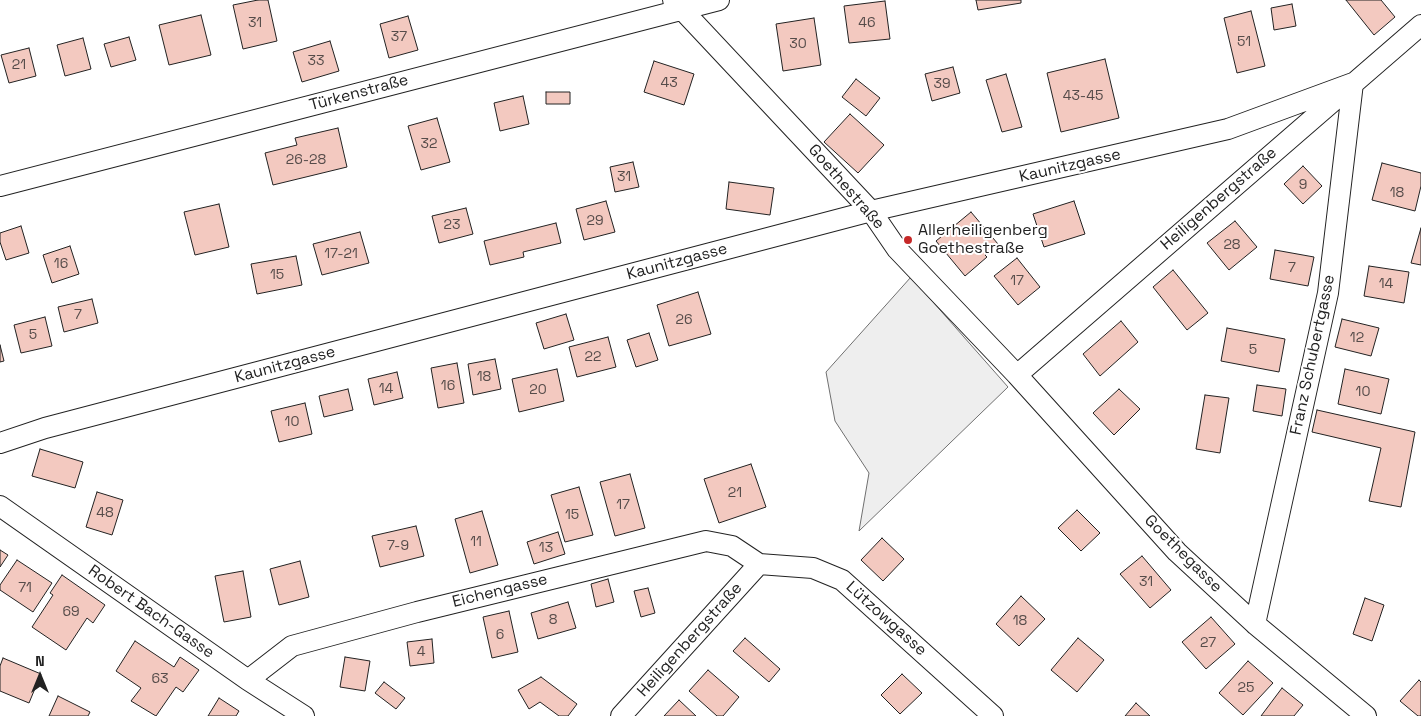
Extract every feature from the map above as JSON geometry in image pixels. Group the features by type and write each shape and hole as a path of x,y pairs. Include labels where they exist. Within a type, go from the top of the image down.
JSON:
{"street":[{"name":"Türkenstraße","path":"0,186 677,5 719,0"},
{"name":"Goethestraße","path":"677,5 872,211 897,249 1017,375"},
{"name":"Heiligenbergstraße","path":"1017,375 1421,25"},
{"name":"Kaunitzgasse","path":"0,443 44,428 872,211 1228,129 1354,83"},
{"name":"Franz Schubertgasse","path":"1256,624 1328,293 1354,83"},
{"name":"Goethegasse","path":"1017,375 1177,552 1256,624 1366,716"},
{"name":"Robert Bach-Gasse","path":"0,506 248,680 304,716"},
{"name":"Eichengasse","path":"248,680 292,646 417,612 706,541 732,546 759,564"},
{"name":"Heiligenbergstraße","path":"621,716 759,564"},
{"name":"Lützowgasse","path":"759,564 813,568 842,580 994,716"}],"shaded area":[{"path":"911,277 1008,387 859,531 869,473 835,421 826,372"}],"building":[{"path":"268,0 277,41 243,49 233,5"},
{"path":"976,0 1021,0 1021,3 978,10"},
{"path":"1346,0 1381,0 1395,17 1374,35"},
{"path":"885,1 890,39 849,43 844,6"},
{"path":"1292,4 1296,26 1274,30 1271,8"},
{"path":"1251,11 1265,66 1237,73 1224,18"},
{"path":"201,15 211,55 169,65 159,25"},
{"path":"408,16 418,50 389,58 380,24"},
{"path":"814,18 821,65 783,71 776,24"},
{"path":"129,37 136,60 111,67 104,44"},
{"path":"83,38 91,69 65,76 57,45"},
{"path":"330,41 339,71 302,82 293,52"},
{"path":"29,48 36,76 9,83 1,55"},
{"path":"1105,59 1119,118 1061,132 1047,73"},
{"path":"654,61 694,74 684,105 644,92"},
{"path":"953,67 960,93 932,101 925,74"},
{"path":"1006,74 1022,127 1002,132 986,80"},
{"path":"856,79 880,98 866,116 842,97"},
{"path":"546,92 570,92 570,104 546,104"},
{"path":"523,96 529,124 500,131 494,103"},
{"path":"850,114 884,145 858,173 824,142"},
{"path":"437,118 450,162 421,170 408,126"},
{"path":"338,128 347,167 273,185 265,153 297,145 295,138"},
{"path":"633,162 639,187 615,192 610,167"},
{"path":"1382,163 1421,173 1421,186 1415,211 1372,200"},
{"path":"1303,166 1322,186 1303,204 1284,184"},
{"path":"729,182 774,188 770,215 726,209"},
{"path":"606,201 615,232 584,240 576,209"},
{"path":"1074,201 1085,234 1044,247 1033,214"},
{"path":"219,204 229,247 195,255 184,212"},
{"path":"466,208 473,234 439,243 432,216"},
{"path":"971,212 998,244 985,255 987,257 965,276 936,241"},
{"path":"1235,221 1257,247 1229,270 1207,243"},
{"path":"556,223 561,243 523,252 524,257 490,265 484,241"},
{"path":"21,226 29,253 6,260 0,242 0,233"},
{"path":"1421,228 1421,265 1411,263"},
{"path":"360,232 369,263 322,275 313,244"},
{"path":"70,246 79,274 52,283 43,255"},
{"path":"1275,250 1314,257 1308,286 1270,279"},
{"path":"296,256 302,285 257,294 251,264"},
{"path":"1017,258 1040,287 1018,305 994,276"},
{"path":"1369,266 1409,272 1404,303 1364,296"},
{"path":"1173,270 1208,313 1187,330 1153,287"},
{"path":"698,292 711,334 669,346 657,305"},
{"path":"92,299 98,323 64,332 58,307"},
{"path":"566,314 574,340 544,349 536,323"},
{"path":"45,317 52,346 21,353 14,325"},
{"path":"1342,319 1379,328 1371,356 1335,347"},
{"path":"1121,321 1138,342 1100,376 1083,354"},
{"path":"1227,328 1285,339 1279,372 1221,361"},
{"path":"649,333 658,360 636,367 627,340"},
{"path":"608,337 616,367 577,377 569,347"},
{"path":"0,345 4,361 0,362"},
{"path":"495,359 501,389 473,395 468,364"},
{"path":"457,363 464,403 438,408 431,368"},
{"path":"557,369 564,401 519,412 512,379"},
{"path":"1345,369 1389,379 1381,414 1338,404"},
{"path":"397,372 403,398 374,405 368,379"},
{"path":"1257,385 1286,389 1282,416 1253,411"},
{"path":"348,389 353,410 324,417 319,396"},
{"path":"1119,389 1140,409 1114,435 1093,413"},
{"path":"1205,395 1229,398 1220,453 1196,449"},
{"path":"305,403 312,434 279,442 271,411"},
{"path":"1317,410 1415,432 1401,507 1369,501 1381,448 1312,432"},
{"path":"40,449 83,462 75,488 32,476"},
{"path":"751,464 766,507 719,523 704,479"},
{"path":"630,474 645,528 615,536 600,482"},
{"path":"579,487 593,535 565,542 551,495"},
{"path":"97,492 123,500 112,535 86,527"},
{"path":"1077,510 1100,533 1081,551 1058,528"},
{"path":"482,511 498,565 470,573 455,519"},
{"path":"416,526 424,556 380,567 372,536"},
{"path":"558,532 565,554 534,564 527,542"},
{"path":"882,538 904,559 883,581 861,560"},
{"path":"0,550 8,555 0,567"},
{"path":"1142,556 1171,590 1150,608 1120,574"},
{"path":"17,560 52,583 33,612 0,590 0,585"},
{"path":"300,561 309,597 279,605 270,569"},
{"path":"243,571 251,617 224,622 215,576"},
{"path":"62,575 105,605 93,623 87,618 66,650 32,627 53,595 50,593"},
{"path":"608,579 614,602 596,607 591,584"},
{"path":"648,588 655,613 641,617 634,591"},
{"path":"1021,596 1045,619 1019,646 996,624"},
{"path":"1365,598 1384,605 1372,641 1353,634"},
{"path":"568,602 576,628 538,639 531,613"},
{"path":"509,611 518,652 492,658 483,617"},
{"path":"1211,617 1235,644 1206,669 1182,642"},
{"path":"745,638 780,669 769,682 733,651"},
{"path":"1078,638 1104,660 1077,692 1051,670"},
{"path":"432,639 434,663 410,666 407,642"},
{"path":"135,641 174,667 180,657 199,670 183,692 176,687 156,716 131,701 141,688 116,671"},
{"path":"345,657 370,661 365,691 340,687"},
{"path":"3,658 41,674 29,703 0,691 0,666"},
{"path":"1248,661 1273,683 1243,715 1219,693"},
{"path":"708,670 739,697 723,716 717,716 689,691"},
{"path":"902,674 922,693 900,714 881,695"},
{"path":"541,677 577,704 568,716 559,716 540,702 529,709 518,690"},
{"path":"1419,680 1421,682 1421,716 1418,716 1400,701"},
{"path":"384,682 405,698 396,709 375,693"},
{"path":"1282,688 1303,705 1294,716 1261,716"},
{"path":"58,696 90,712 88,716 49,716"},
{"path":"219,698 239,711 236,716 208,716"},
{"path":"679,700 696,716 664,716"},
{"path":"1136,703 1150,716 1125,716"}],"place":[{"name":"Allerheiligenberg Goethestraße","path":"908,240"}]}
